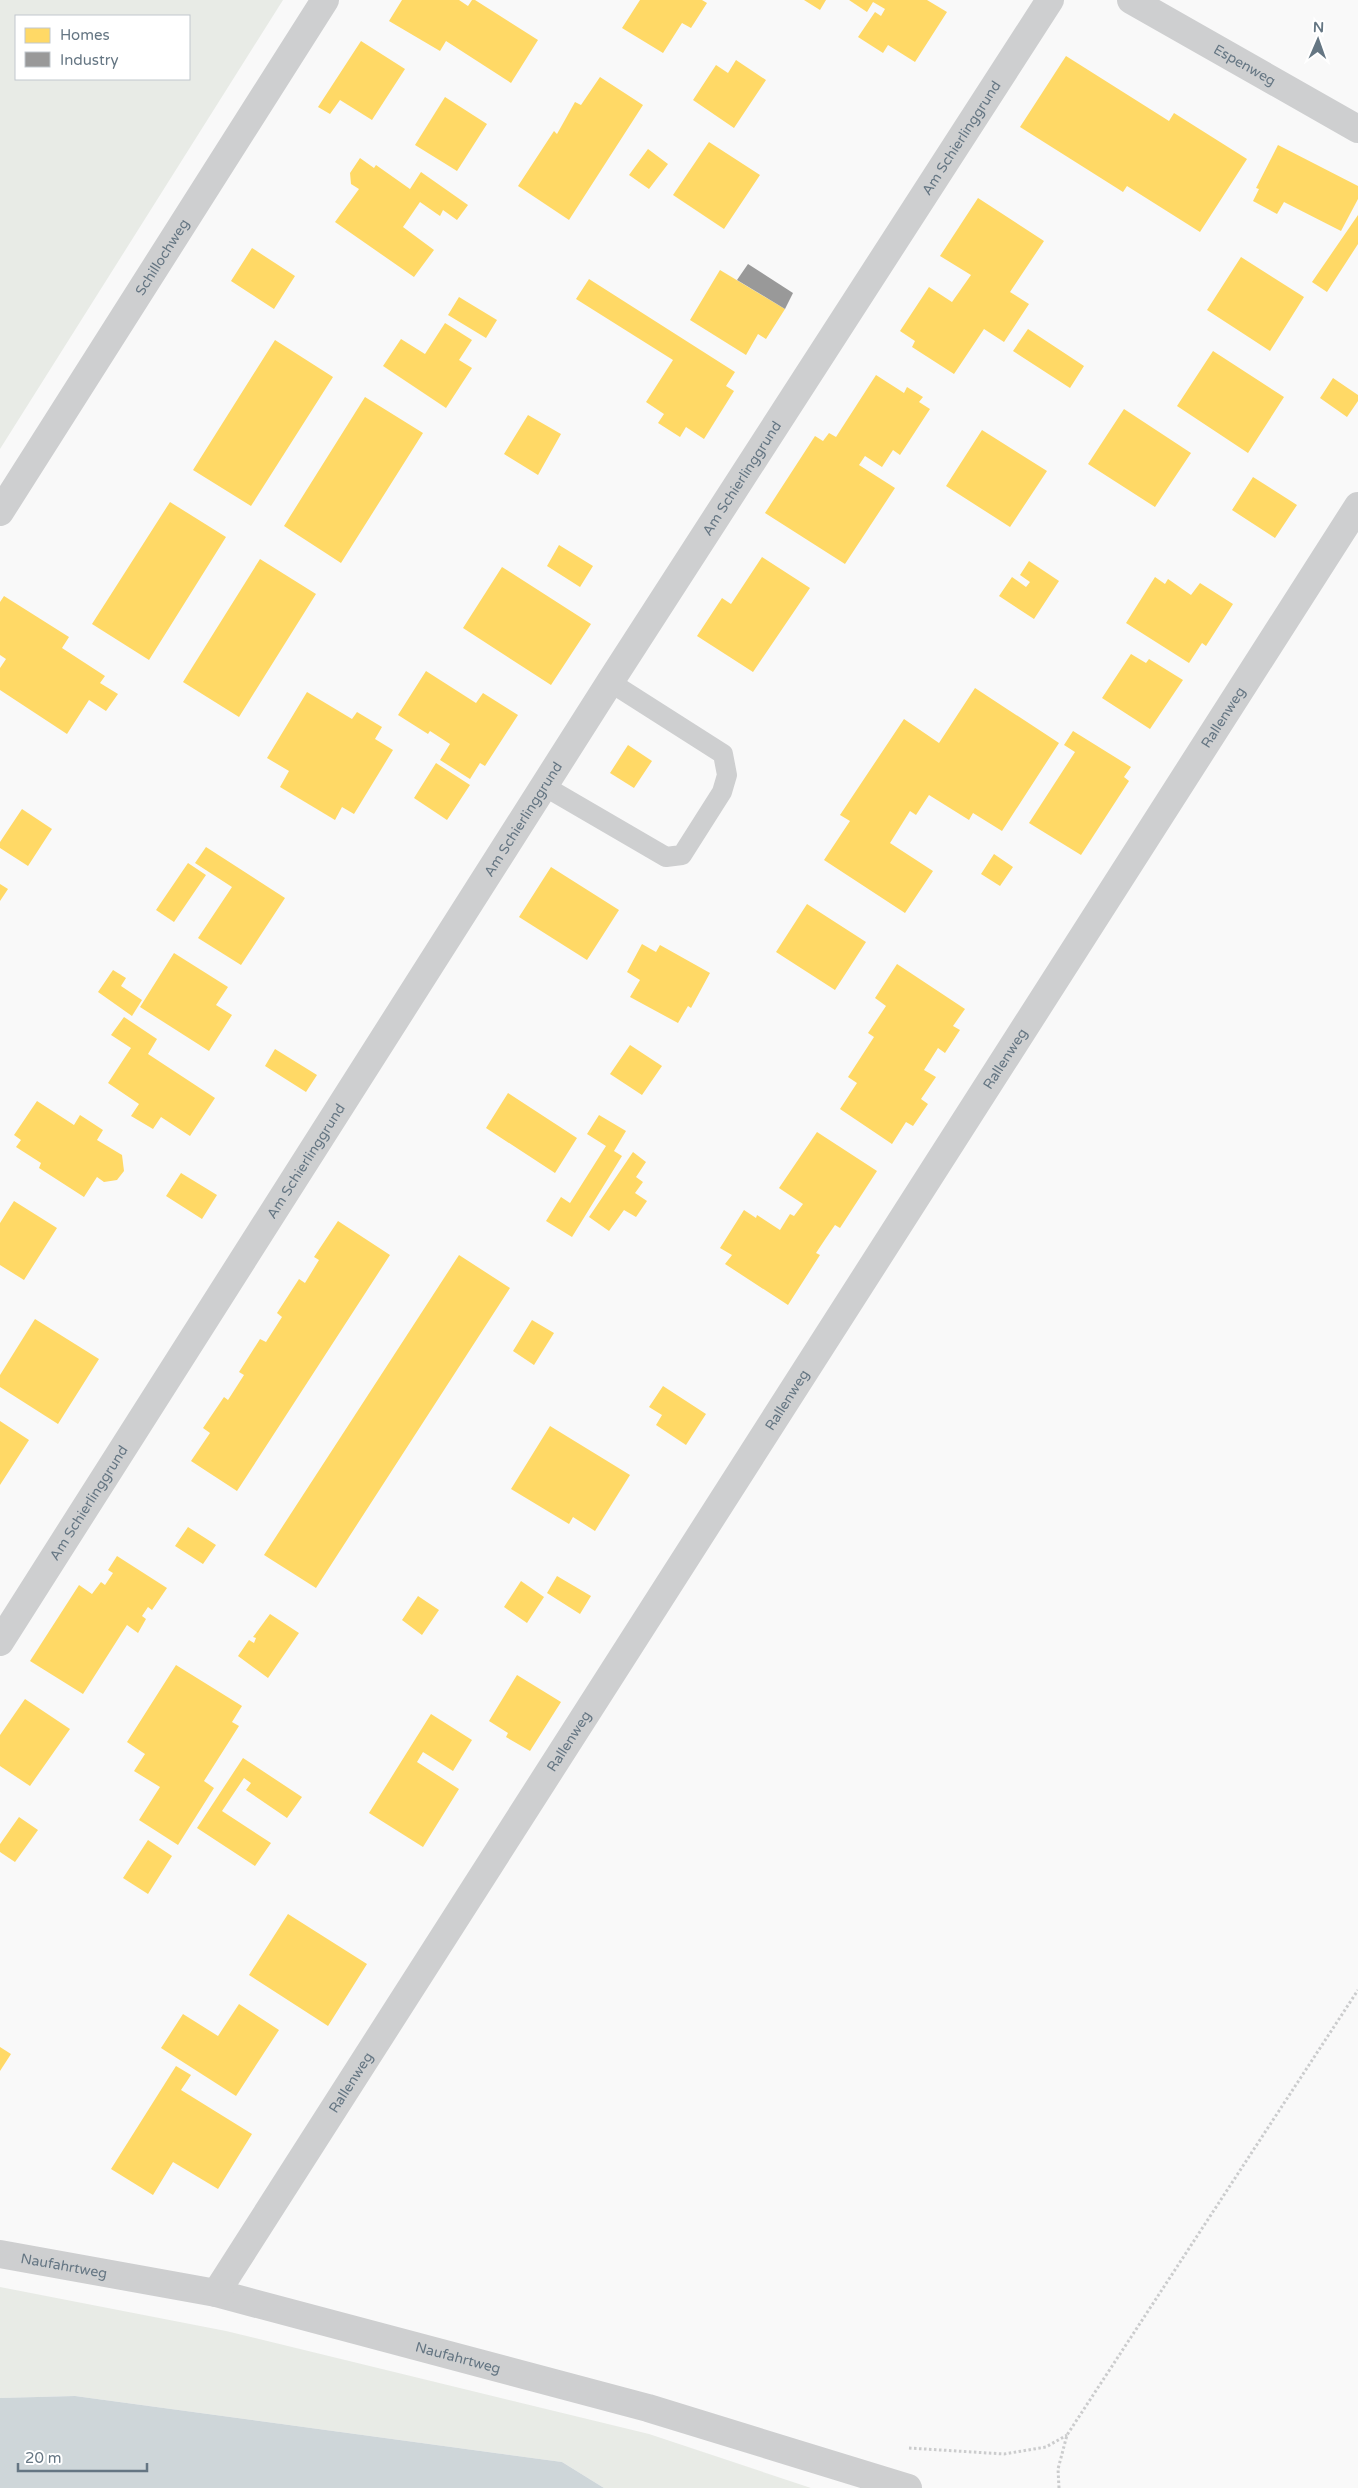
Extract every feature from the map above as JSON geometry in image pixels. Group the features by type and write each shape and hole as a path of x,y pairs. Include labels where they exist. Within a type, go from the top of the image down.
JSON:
{"street":[{"name":"Schillochweg","path":"0,512 325,0"},
{"name":"Am Schierlinggrund","path":"0,1642 610,682 1050,0"},
{"name":"Espenweg","path":"1131,0 1358,129"},
{"name":"Rallenweg","path":"216,2293 1358,506"},
{"name":"Naufahrtweg","path":"0,2254 216,2293 648,2408 908,2488"}],"lane":[{"path":"544,786 666,857 682,855 722,792 727,775 723,754 610,682"}],"path":[{"path":"1059,2488 1058,2469 1067,2435 1358,1990"}],"shaded area":[{"path":"0,0 283,0 0,449"},
{"path":"0,2287 226,2331 649,2434 811,2488 604,2488 562,2462 75,2396 0,2398"},
{"path":"75,2396 562,2462 604,2488 0,2488 0,2398"}],"building: Homes":[{"path":"402,0 459,0 468,6 472,0 475,0 538,40 511,83 446,41 440,51 389,21"},
{"path":"640,0 702,0 707,3 691,28 682,23 663,53 622,28"},
{"path":"804,0 826,0 820,10"},
{"path":"849,0 927,0 947,12 915,62 888,45 883,53 858,37 875,12 881,16 885,9 873,2 867,12"},
{"path":"361,41 405,69 372,120 340,100 330,114 318,107"},
{"path":"1066,56 1169,121 1174,113 1247,159 1200,232 1127,186 1123,192 1020,127"},
{"path":"736,60 766,80 734,128 693,100 716,65 728,73"},
{"path":"600,77 643,105 569,220 518,186 554,131 557,134 575,102 581,105"},
{"path":"445,97 487,124 457,171 415,145"},
{"path":"709,142 760,175 724,229 673,195"},
{"path":"1278,145 1358,186 1358,199 1341,231 1284,202 1277,214 1253,201 1259,189 1256,188"},
{"path":"648,149 668,164 649,189 629,175"},
{"path":"360,158 374,168 376,165 410,189 421,172 468,205 457,220 443,210 440,216 420,202 403,227 434,250 414,277 335,222 359,189 351,184 350,173"},
{"path":"978,198 1044,241 1010,292 1029,304 1004,342 984,329 954,374 912,347 915,341 900,331 929,287 952,302 971,275 940,256"},
{"path":"1358,215 1358,244 1327,292 1312,282"},
{"path":"252,248 295,276 274,309 231,281"},
{"path":"1241,257 1304,297 1270,351 1207,310"},
{"path":"720,270 785,309 766,339 758,334 746,355 690,320"},
{"path":"589,279 735,372 726,386 734,391 704,439 686,427 680,437 658,423 664,414 646,402 673,360 576,299"},
{"path":"459,297 497,320 486,338 448,315"},
{"path":"445,323 472,340 459,360 472,368 446,408 383,366 401,339 425,354"},
{"path":"1028,329 1084,366 1070,388 1013,351"},
{"path":"275,340 333,377 251,506 193,470"},
{"path":"1213,351 1284,397 1248,453 1177,406"},
{"path":"876,375 904,393 907,387 923,397 919,402 930,409 900,455 893,450 882,467 865,456 859,465 895,488 845,564 765,513 815,436 823,441 829,433 836,437"},
{"path":"1333,378 1358,395 1358,401 1347,417 1320,398"},
{"path":"365,397 423,433 341,563 284,526"},
{"path":"1124,409 1191,453 1155,507 1088,464"},
{"path":"528,415 561,434 538,475 504,454"},
{"path":"982,430 1047,471 1010,527 946,486"},
{"path":"1253,477 1297,505 1275,538 1232,510"},
{"path":"170,502 226,537 149,660 92,624"},
{"path":"559,545 593,566 580,587 547,566"},
{"path":"762,557 810,588 753,672 697,636 722,598 731,604"},
{"path":"260,559 316,594 239,717 183,682"},
{"path":"1029,561 1059,581 1034,619 999,596 1012,577 1026,587 1030,582 1020,575"},
{"path":"502,567 591,624 551,685 463,628"},
{"path":"1155,577 1165,584 1168,579 1191,595 1200,583 1233,604 1206,646 1202,643 1189,663 1126,623"},
{"path":"4,596 69,637 62,648 105,676 100,683 118,694 106,711 89,700 67,734 0,690 0,668 6,659 0,655 0,602"},
{"path":"1131,654 1146,663 1149,659 1183,680 1150,729 1102,698"},
{"path":"426,671 476,703 483,693 518,715 485,766 480,763 470,779 440,760 450,744 430,731 428,734 398,715"},
{"path":"975,688 1059,743 1002,831 973,813 969,820 929,795 916,815 910,811 890,843 933,871 905,913 824,860 850,821 840,815 904,719 939,743"},
{"path":"307,692 352,719 357,712 382,727 375,739 393,750 354,814 342,807 335,820 280,787 289,771 267,758"},
{"path":"1073,731 1131,767 1124,777 1129,781 1081,855 1029,823 1075,752 1064,745"},
{"path":"628,745 652,761 634,788 610,773"},
{"path":"436,763 470,785 447,820 414,798"},
{"path":"22,809 52,829 28,866 0,848 0,842"},
{"path":"206,847 285,898 241,965 198,938 232,887 195,863"},
{"path":"994,854 1013,867 1000,886 981,874"},
{"path":"188,863 206,875 174,922 156,910"},
{"path":"551,867 619,910 587,960 519,917"},
{"path":"0,884 8,889 0,901"},
{"path":"807,904 866,942 835,990 776,952"},
{"path":"642,944 656,952 660,945 710,973 691,1008 688,1006 678,1023 630,997 640,980 627,972"},
{"path":"174,953 228,987 216,1005 232,1015 209,1051 140,1007"},
{"path":"897,964 965,1009 953,1026 960,1030 945,1053 938,1048 924,1070 936,1077 921,1099 928,1104 913,1126 906,1122 892,1144 840,1109 857,1083 848,1077 874,1037 868,1033 886,1006 875,998"},
{"path":"113,970 126,978 121,986 142,1000 132,1016 98,992"},
{"path":"124,1017 157,1039 148,1054 215,1098 190,1136 161,1117 153,1129 131,1116 139,1104 108,1083 131,1048 111,1035"},
{"path":"630,1045 662,1066 642,1095 610,1074"},
{"path":"275,1049 317,1075 306,1092 265,1066"},
{"path":"508,1093 577,1138 555,1173 486,1128"},
{"path":"37,1101 74,1125 80,1115 103,1130 97,1140 122,1155 124,1171 117,1180 104,1182 97,1177 84,1197 39,1168 41,1163 16,1147 21,1140 14,1135"},
{"path":"599,1115 626,1131 614,1151 622,1156 572,1237 546,1221 561,1197 570,1203 606,1146 587,1134"},
{"path":"817,1132 877,1171 840,1228 835,1225 816,1253 820,1255 788,1305 725,1264 732,1255 720,1248 744,1210 756,1218 757,1215 780,1230 790,1214 794,1216 803,1204 779,1188"},
{"path":"633,1152 646,1162 636,1177 643,1182 635,1193 647,1201 636,1217 624,1210 609,1231 589,1217"},
{"path":"181,1173 217,1195 202,1219 166,1196"},
{"path":"14,1201 57,1228 24,1280 0,1265 0,1223"},
{"path":"338,1221 390,1255 237,1491 191,1461 210,1433 203,1428 224,1397 228,1400 244,1375 239,1372 260,1339 266,1342 282,1317 277,1313 299,1279 305,1283 319,1260 314,1257"},
{"path":"459,1255 510,1288 316,1588 264,1555"},
{"path":"35,1319 99,1359 58,1424 0,1387 0,1375"},
{"path":"532,1320 554,1333 534,1365 513,1351"},
{"path":"663,1386 706,1414 686,1445 656,1425 662,1415 649,1407"},
{"path":"0,1421 29,1440 0,1485"},
{"path":"550,1426 630,1475 595,1531 573,1517 569,1524 511,1489"},
{"path":"188,1527 216,1545 203,1564 175,1546"},
{"path":"117,1556 167,1588 152,1610 148,1607 142,1616 146,1619 138,1633 127,1625 83,1694 30,1661 79,1585 92,1594 101,1582 105,1585 113,1573 108,1570"},
{"path":"557,1576 591,1596 580,1614 547,1593"},
{"path":"521,1581 544,1597 527,1623 504,1607"},
{"path":"418,1596 439,1610 422,1635 402,1620"},
{"path":"270,1614 299,1633 268,1678 238,1656 249,1640 254,1643 256,1638 253,1637"},
{"path":"176,1665 242,1706 232,1722 239,1726 204,1781 214,1788 178,1845 139,1820 160,1787 134,1771 145,1754 127,1742"},
{"path":"517,1675 561,1702 530,1751 506,1737 508,1733 489,1721"},
{"path":"25,1699 70,1729 30,1786 0,1766 0,1735"},
{"path":"431,1714 472,1740 453,1771 423,1752 417,1762 459,1789 423,1847 369,1813"},
{"path":"243,1758 302,1797 287,1818 246,1790 251,1783 244,1778 222,1811 271,1843 255,1866 197,1828"},
{"path":"19,1817 38,1830 15,1862 0,1852 0,1844"},
{"path":"148,1840 172,1856 148,1894 123,1878"},
{"path":"288,1914 367,1964 328,2026 249,1975"},
{"path":"239,2004 279,2030 236,2096 161,2048 183,2014 218,2036"},
{"path":"0,2047 11,2054 0,2071"},
{"path":"176,2066 191,2075 181,2090 252,2134 218,2189 173,2162 153,2195 111,2169"}],"building: Industry":[{"path":"748,264 793,293 785,309 737,280"}]}
